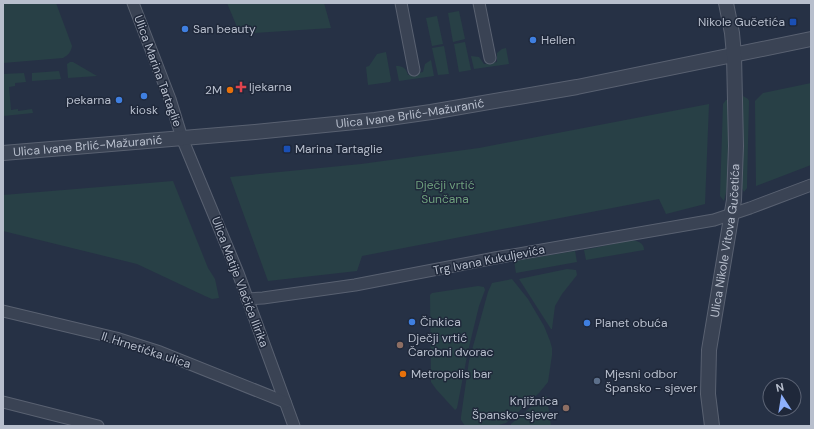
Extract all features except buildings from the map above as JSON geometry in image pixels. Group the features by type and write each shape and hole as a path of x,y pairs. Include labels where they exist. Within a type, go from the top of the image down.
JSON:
{"street":[{"name":"Ulica Marina Tartaglie","path":"133,3 170,99 182,138"},
{"path":"401,3 414,70"},
{"path":"479,3 490,58"},
{"name":"Ulica Nikole Vitova Gučetića","path":"712,426 708,394 709,350 734,200 736,146 734,55 732,33 726,3"},
{"name":"Ulica Ivane Brlić-Mažuranić","path":"3,153 375,120 577,87 811,39"},
{"name":"Ulica Matije Vlačića Ilirika","path":"182,138 238,272 294,426"},
{"name":"Trg Ivana Kukuljevića","path":"247,299 355,285 489,259 714,220 811,185"},
{"name":"II. Hrnetićka ulica","path":"3,311 116,338 160,352 285,402"},
{"path":"3,402 98,426"}],"green space":[{"path":"3,3 56,3 72,46 69,53 63,58 3,63"},
{"path":"227,3 324,3 331,28 240,34"},
{"path":"459,11 465,39 453,42 448,13"},
{"path":"437,16 443,44 432,46 426,18"},
{"path":"465,42 471,70 459,72 454,44"},
{"path":"444,46 449,74 438,75 432,48"},
{"path":"506,48 509,64 474,69 471,56 479,57 484,64 497,62 497,53"},
{"path":"386,52 391,80 390,82 368,85 366,67 369,66 377,54"},
{"path":"431,60 434,76 399,81 396,66 401,66 404,68 408,75 423,72 425,64"},
{"path":"73,62 97,76 68,78 67,64"},
{"path":"59,71 61,79 32,81 32,73"},
{"path":"24,73 26,82 15,83 15,86 9,87 11,110 18,109 18,111 32,109 33,113 3,116 3,74"},
{"path":"811,83 811,165 756,186 755,101 763,93"},
{"path":"743,96 749,101 747,188 744,192 742,188"},
{"path":"726,100 729,100 727,188 724,201 720,196 723,104"},
{"name":"Dječji vrtić Sunčana","path":"709,104 705,204 666,214 659,199 362,256 357,271 268,281 230,177 361,164 479,148"},
{"path":"173,181 208,268 215,279 219,298 212,299 137,264 3,231 3,195"},
{"path":"632,240 642,244 644,250 586,260 584,250"},
{"path":"575,251 577,262 516,273 514,261"},
{"path":"567,269 576,270 577,275 562,294 555,306 551,329 519,279"},
{"path":"512,279 528,299 544,326 550,341 552,355 548,382 539,393 506,423 495,426 465,426 461,420 461,417 469,361 488,292 492,283"},
{"path":"478,286 484,287 485,290 479,306 468,351 457,408 455,410 431,382 430,295 432,293"},
{"path":"544,396 547,398 551,426 511,426 511,424"}],"place":[{"name":"Nikole Gučetića","path":"793,22"},
{"name":"San beauty","path":"185,29"},
{"name":"Hellen","path":"533,40"},
{"name":"ljekarna","path":"241,87"},
{"name":"2M","path":"230,90"},
{"name":"kiosk","path":"144,96"},
{"name":"pekarna","path":"119,100"},
{"name":"Marina Tartaglie","path":"287,149"},
{"name":"Činkica","path":"412,322"},
{"name":"Planet obuća","path":"587,323"},
{"name":"Dječji vrtić Čarobni dvorac","path":"400,345"},
{"name":"Metropolis bar","path":"403,374"},
{"name":"Mjesni odbor Špansko - sjever","path":"597,381"},
{"name":"Knjižnica Špansko-sjever","path":"566,408"}]}
